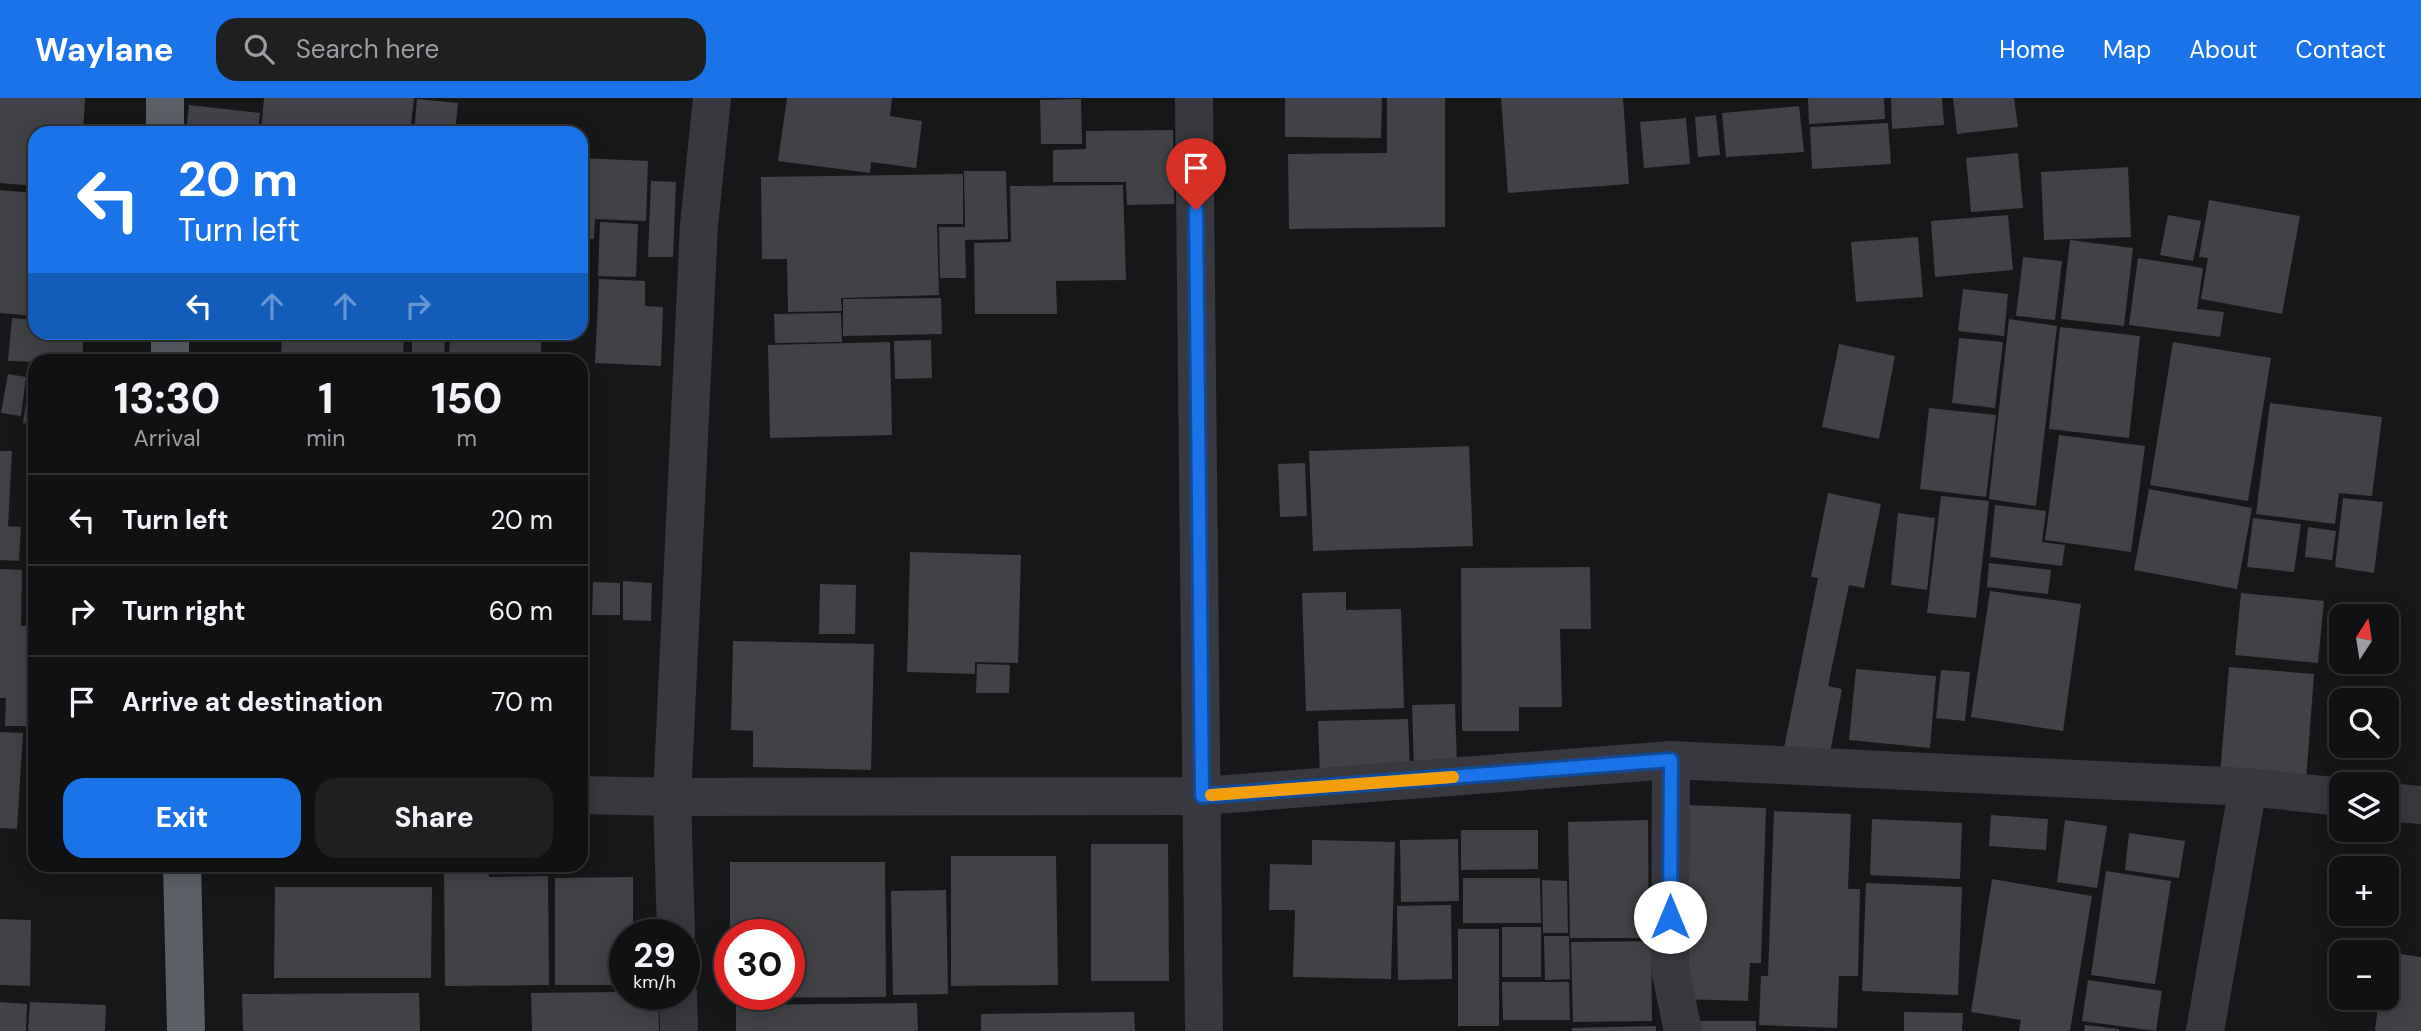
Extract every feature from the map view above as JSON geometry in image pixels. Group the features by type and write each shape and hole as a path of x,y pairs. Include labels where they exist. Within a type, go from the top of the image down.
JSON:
{"highway":[{"path":"164,98 165,126"},
{"path":"182,872 186,1031"}],"street":[{"path":"676,919 672,797 699,225 712,98"},
{"path":"1194,98 1205,1031"},
{"path":"588,795 1202,796 1671,760 2248,787 2329,796"},
{"path":"1671,760 1670,969 1683,1031"},
{"path":"2205,1031 2248,787"},
{"path":"2399,803 2421,805"},
{"path":"678,1010 679,1031"}],"building":[{"path":"0,98 85,98 83,126 28,126 28,185 0,183"},
{"path":"264,98 414,98 411,126 262,126"},
{"path":"787,98 892,98 890,116 922,121 916,168 871,162 870,173 778,161"},
{"path":"1285,98 1382,98 1381,138 1285,137"},
{"path":"1387,98 1445,98 1445,227 1289,229 1288,154 1387,153"},
{"path":"1501,98 1623,98 1629,184 1508,193"},
{"path":"1808,98 1884,98 1885,119 1809,124"},
{"path":"1891,98 1942,98 1944,125 1892,129"},
{"path":"1953,98 2014,98 2018,127 1957,134"},
{"path":"417,99 458,103 456,126 415,126"},
{"path":"1081,99 1082,144 1041,144 1040,100"},
{"path":"189,105 260,113 259,126 187,126"},
{"path":"1799,106 1804,152 1726,157 1722,113"},
{"path":"1716,115 1720,155 1698,157 1695,117"},
{"path":"1686,118 1690,164 1644,168 1640,122"},
{"path":"1888,123 1891,164 1812,169 1810,127"},
{"path":"1173,130 1174,204 1127,205 1126,182 1053,182 1053,150 1086,149 1086,131"},
{"path":"2018,153 2023,208 1971,212 1966,158"},
{"path":"588,158 648,161 646,221 595,219 594,239 588,239"},
{"path":"2128,167 2131,237 2044,240 2041,172"},
{"path":"964,171 1006,171 1008,239 965,240 966,278 940,278 939,227 965,227"},
{"path":"963,174 963,224 937,224 939,295 841,298 842,311 788,312 787,259 762,259 761,177"},
{"path":"651,181 676,182 673,257 648,257"},
{"path":"1123,185 1126,280 1056,281 1057,314 975,314 974,243 1011,242 1010,186"},
{"path":"0,190 28,192 28,315 0,313"},
{"path":"2209,200 2300,216 2282,314 2201,299 2208,258 2199,257"},
{"path":"2008,215 2013,270 1935,277 1931,221"},
{"path":"2168,215 2201,221 2193,261 2160,255"},
{"path":"600,222 638,224 636,277 598,276"},
{"path":"1918,237 1923,297 1856,302 1851,242"},
{"path":"2070,240 2133,248 2124,326 2061,319"},
{"path":"2023,257 2062,261 2055,320 2016,316"},
{"path":"2138,258 2203,268 2197,309 2224,312 2220,337 2129,325"},
{"path":"599,279 645,281 645,306 663,307 661,366 595,363"},
{"path":"1963,289 2008,294 2004,336 1958,331"},
{"path":"941,298 942,334 843,336 843,299"},
{"path":"841,313 842,342 775,343 774,314"},
{"path":"12,318 28,319 28,340 83,340 82,354 28,354 28,362 8,361"},
{"path":"2009,319 2057,326 2036,506 1989,499"},
{"path":"2060,327 2140,336 2129,438 2049,429"},
{"path":"1959,338 2003,342 1995,408 1952,403"},
{"path":"282,340 404,340 403,354 281,354"},
{"path":"412,340 445,340 444,354 412,354"},
{"path":"450,340 541,340 541,354 449,354"},
{"path":"931,340 932,378 895,379 894,341"},
{"path":"890,342 892,435 770,438 768,345"},
{"path":"2173,342 2271,358 2248,501 2150,485"},
{"path":"1839,344 1895,356 1879,439 1822,427"},
{"path":"8,374 26,377 21,416 1,413"},
{"path":"28,391 28,424 23,423"},
{"path":"2270,403 2382,417 2372,496 2339,493 2335,524 2256,514"},
{"path":"1929,408 1996,415 1986,497 1920,489"},
{"path":"2059,435 2145,446 2131,552 2045,540"},
{"path":"1469,446 1473,546 1313,551 1309,451"},
{"path":"0,451 12,451 8,526 21,527 19,561 0,560"},
{"path":"1305,463 1307,516 1280,517 1278,464"},
{"path":"2149,489 2252,508 2237,589 2134,570"},
{"path":"1828,493 1881,504 1864,588 1849,585 1828,686 1842,689 1828,763 1783,753 1818,578 1811,577"},
{"path":"1941,496 1989,501 1976,618 1927,613"},
{"path":"2343,498 2383,502 2374,573 2335,567"},
{"path":"1995,505 2046,511 2042,542 2065,545 2062,566 1990,557"},
{"path":"1898,513 1935,518 1927,590 1891,585"},
{"path":"2253,518 2301,524 2294,572 2247,567"},
{"path":"2308,527 2336,531 2332,560 2305,557"},
{"path":"910,552 1021,555 1018,663 975,662 975,674 907,672"},
{"path":"1989,563 2051,570 2048,594 1987,587"},
{"path":"1590,567 1591,629 1560,629 1562,707 1519,707 1519,731 1462,731 1461,568"},
{"path":"0,569 22,570 21,626 28,626 28,726 5,726 6,698 0,698"},
{"path":"623,581 652,583 651,621 623,620"},
{"path":"593,582 620,583 620,615 592,615"},
{"path":"820,584 856,585 855,634 819,634"},
{"path":"1990,591 2081,604 2063,731 1971,717"},
{"path":"1346,592 1346,610 1401,609 1404,708 1306,711 1302,593"},
{"path":"2241,593 2324,601 2318,663 2235,655"},
{"path":"733,641 874,644 871,770 753,767 753,731 731,730"},
{"path":"977,664 1010,665 1009,693 976,693"},
{"path":"2229,667 2314,674 2306,781 2220,774"},
{"path":"1856,669 1936,676 1930,748 1849,740"},
{"path":"1941,670 1970,672 1965,721 1936,718"},
{"path":"1455,704 1457,767 1414,769 1412,705"},
{"path":"1408,719 1410,771 1320,774 1318,721"},
{"path":"0,732 23,733 17,829 0,828"},
{"path":"1685,805 1766,808 1761,963 1750,963 1748,1001 1679,999"},
{"path":"1774,811 1851,814 1848,889 1860,889 1858,976 1839,976 1837,1028 1759,1025 1761,976 1768,976"},
{"path":"1991,815 2048,819 2046,850 1989,846"},
{"path":"1872,819 1962,823 1960,879 1870,875"},
{"path":"1648,820 1649,938 1570,938 1568,822"},
{"path":"2065,820 2107,826 2097,888 2057,882"},
{"path":"1461,830 1538,830 1538,869 1461,870"},
{"path":"2129,833 2185,841 2179,878 2125,870"},
{"path":"1458,839 1459,901 1401,902 1400,840"},
{"path":"1312,840 1395,842 1391,979 1293,977 1295,910 1269,910 1270,864 1312,865"},
{"path":"1091,844 1168,844 1169,981 1091,981"},
{"path":"951,856 1056,856 1058,985 951,986"},
{"path":"730,862 885,862 886,997 805,998 805,919 730,919"},
{"path":"2106,871 2171,881 2155,984 2091,975"},
{"path":"444,872 489,872 489,877 548,876 549,985 445,986"},
{"path":"633,877 633,919 609,919 609,985 555,985 555,878"},
{"path":"1463,878 1540,878 1541,923 1463,923"},
{"path":"1992,879 2092,896 2070,1031 2019,1031 2021,1020 1971,1012"},
{"path":"1542,880 1567,881 1568,933 1543,933"},
{"path":"1866,883 1962,887 1958,995 1862,991"},
{"path":"275,887 432,887 431,978 274,978"},
{"path":"946,890 948,994 893,995 891,891"},
{"path":"1451,905 1452,979 1398,980 1397,906"},
{"path":"0,919 31,920 30,986 0,985"},
{"path":"1502,927 1541,927 1541,977 1502,977"},
{"path":"1458,929 1499,929 1499,1026 1458,1026"},
{"path":"1544,936 1569,936 1570,979 1545,980"},
{"path":"1651,941 1652,1021 1573,1022 1571,942"},
{"path":"2399,954 2421,957 2421,1031 2375,1031 2378,1010 2399,1010"},
{"path":"2088,980 2162,991 2156,1031 2082,1021"},
{"path":"1502,982 1569,982 1570,1020 1503,1020"},
{"path":"609,992 609,1010 658,1010 659,1031 532,1031 531,993"},
{"path":"419,993 420,1031 243,1031 242,994"},
{"path":"0,1002 27,1004 26,1031 0,1031"},
{"path":"30,1002 106,1005 105,1031 28,1031"},
{"path":"917,1003 918,1031 736,1031 736,1010 805,1010 805,1004"},
{"path":"1134,1012 1135,1031 981,1031 981,1014"},
{"path":"1904,1012 1963,1013 1962,1031 1904,1031"},
{"path":"1696,1021 1756,1021 1756,1031 1696,1031"},
{"path":"2085,1025 2119,1029 2119,1031 2084,1031"},
{"path":"1656,1026 1656,1031 1572,1031 1572,1028"}],"slow traffic":[{"path":"1211,795 1453,777"}],"route":[{"path":"1196,210 1202,796 1671,760 1670,917"}]}
